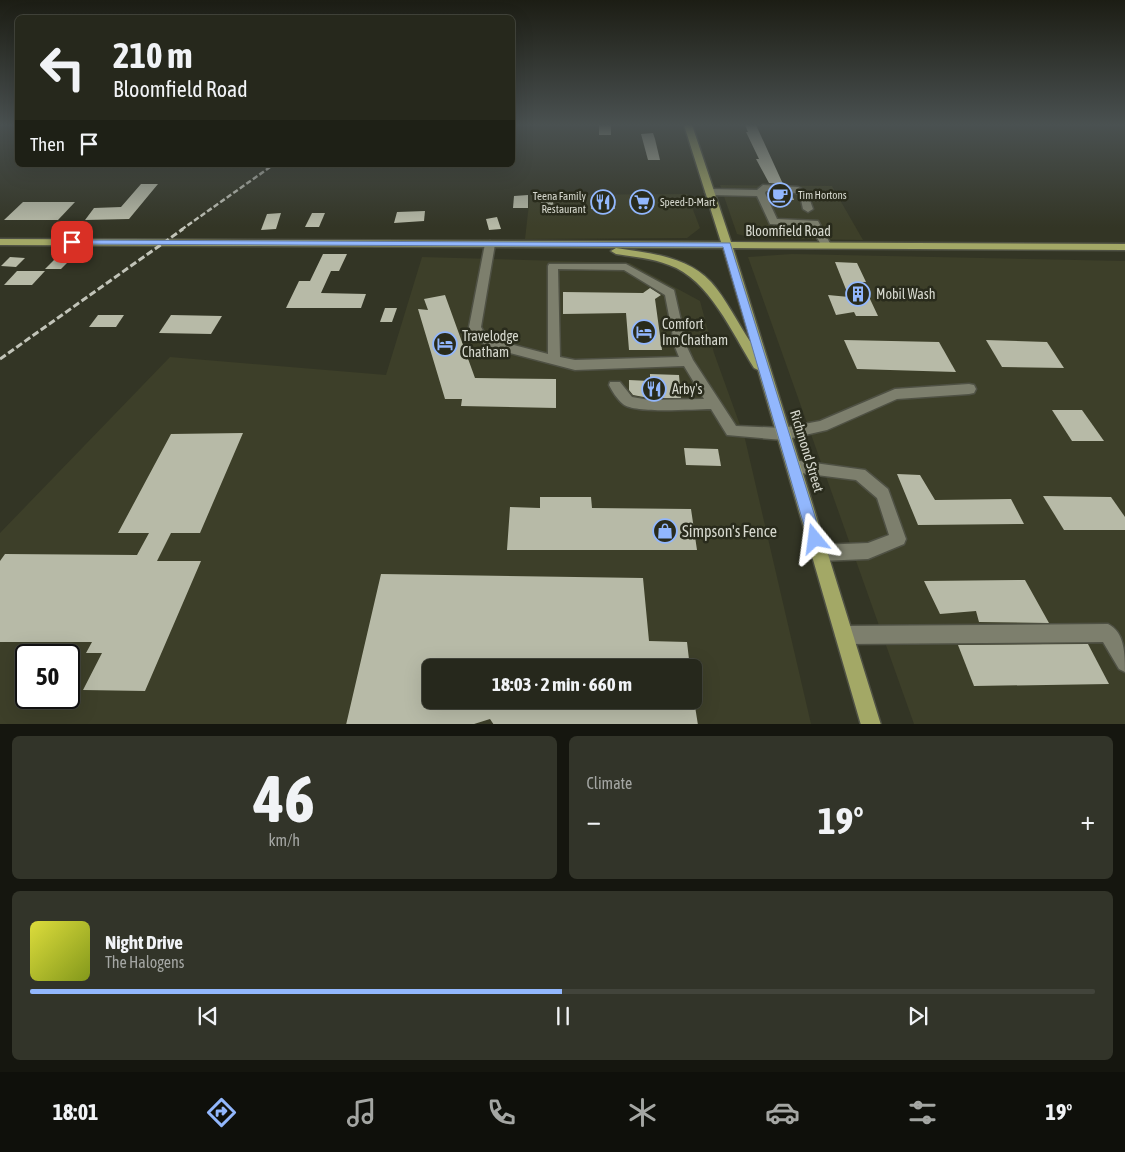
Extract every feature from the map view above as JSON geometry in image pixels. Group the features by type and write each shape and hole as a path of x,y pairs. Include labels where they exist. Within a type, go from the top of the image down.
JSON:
{"main road":[{"name":"Richmond Street","path":"699,159 727,245 870,724"},
{"name":"Bloomfield Road","path":"0,242 1125,247"},
{"path":"571,244 656,257 675,263 693,272 708,285 767,379"}],"lane":[{"path":"710,192 760,192 763,188 798,190 804,194 808,209"},
{"path":"760,192 773,222 815,223 826,246"},
{"path":"490,244 475,327 480,337 498,346 575,365 687,361"},
{"path":"554,360 554,266 626,267 670,293 681,347 687,361 732,431 783,434 822,426 895,394 969,389"},
{"path":"615,385 628,401 649,404 714,404"},
{"path":"793,466 860,474 883,494 898,539 868,551 819,552"},
{"path":"844,635 1108,633 1125,663"}],"shaded area":[{"path":"720,185 832,186 863,240 753,238 737,234"},
{"path":"687,194 700,228 687,238 525,239 530,195"},
{"path":"792,254 1125,261 1125,724 914,724 748,257"},
{"path":"422,257 630,263 700,301 714,353 745,439 811,724 0,724 0,533 170,357 386,375"}],"building":[{"path":"756,159 771,159 783,184 769,183"},
{"path":"141,184 158,184 129,219 85,220 94,208 121,207"},
{"path":"767,193 792,195 794,200 771,200"},
{"path":"528,195 528,208 513,208 514,196"},
{"name":"Teena Family Restaurant","path":"592,196 614,196 615,209 591,209"},
{"name":"Speed-D-Mart","path":"633,196 650,196 651,211 645,208 634,208"},
{"path":"553,201 554,212 542,212 541,202"},
{"path":"23,202 75,202 58,220 4,220"},
{"path":"425,211 424,221 394,223 397,212"},
{"path":"281,213 276,229 261,230 267,214"},
{"path":"312,213 325,213 319,227 305,227"},
{"path":"497,217 501,229 489,230 486,219"},
{"path":"323,254 347,254 339,271 331,271 321,293 366,294 361,308 286,308 299,281 310,281"},
{"path":"10,257 25,258 16,267 1,266"},
{"path":"56,258 72,258 61,269 45,269"},
{"path":"835,262 857,263 866,282 862,282 878,316 856,316 854,312 836,315 828,295 849,297"},
{"path":"17,271 45,271 32,285 4,285"},
{"name":"Comfort Inn Chatham","path":"650,288 661,295 655,299 662,350 629,350 626,313 563,314 563,292 643,293"},
{"name":"Travelodge Chatham","path":"445,295 475,378 556,379 556,408 461,406 462,399 445,399 418,309 428,310 424,299"},
{"path":"385,308 397,308 392,322 380,322"},
{"path":"98,315 124,315 116,327 89,327"},
{"path":"171,315 222,316 211,334 159,333"},
{"path":"844,340 939,342 956,372 857,369"},
{"path":"986,340 1047,342 1064,368 1002,367"},
{"name":"Arby's","path":"650,374 679,375 681,398 649,398 633,395 629,390 629,380 650,381"},
{"path":"1052,410 1082,410 1104,441 1072,441"},
{"path":"243,433 200,533 171,533 157,561 201,561 145,691 83,690 102,653 86,653 92,642 0,642 0,561 5,554 137,555 149,533 118,533 171,434"},
{"path":"684,448 718,449 721,466 686,465"},
{"path":"897,474 920,475 935,500 1011,499 1024,524 918,525"},
{"path":"1043,496 1111,497 1125,517 1125,530 1064,530"},
{"path":"540,497 591,497 592,508 691,509 697,550 507,550 510,507 540,508"},
{"path":"381,574 643,578 649,641 687,642 689,659 422,659 422,709 695,709 698,724 493,724 490,719 474,724 346,724"},
{"path":"1025,580 1049,623 979,622 976,611 940,614 924,581"},
{"path":"1088,644 1109,684 974,686 958,645"}],"railway":[{"path":"181,230 270,167"},
{"path":"0,359 183,229"}],"place":[{"name":"Tim Hortons","path":"780,195"},
{"name":"Teena Family Restaurant","path":"603,202"},
{"name":"Speed-D-Mart","path":"642,202"},
{"name":"Mobil Wash","path":"858,294"},
{"name":"Comfort Inn Chatham","path":"644,332"},
{"name":"Travelodge Chatham","path":"445,344"},
{"name":"Arby's","path":"654,389"},
{"name":"Simpson's Fence","path":"665,531"}],"route":[{"path":"72,242 727,245 815,539"}]}
